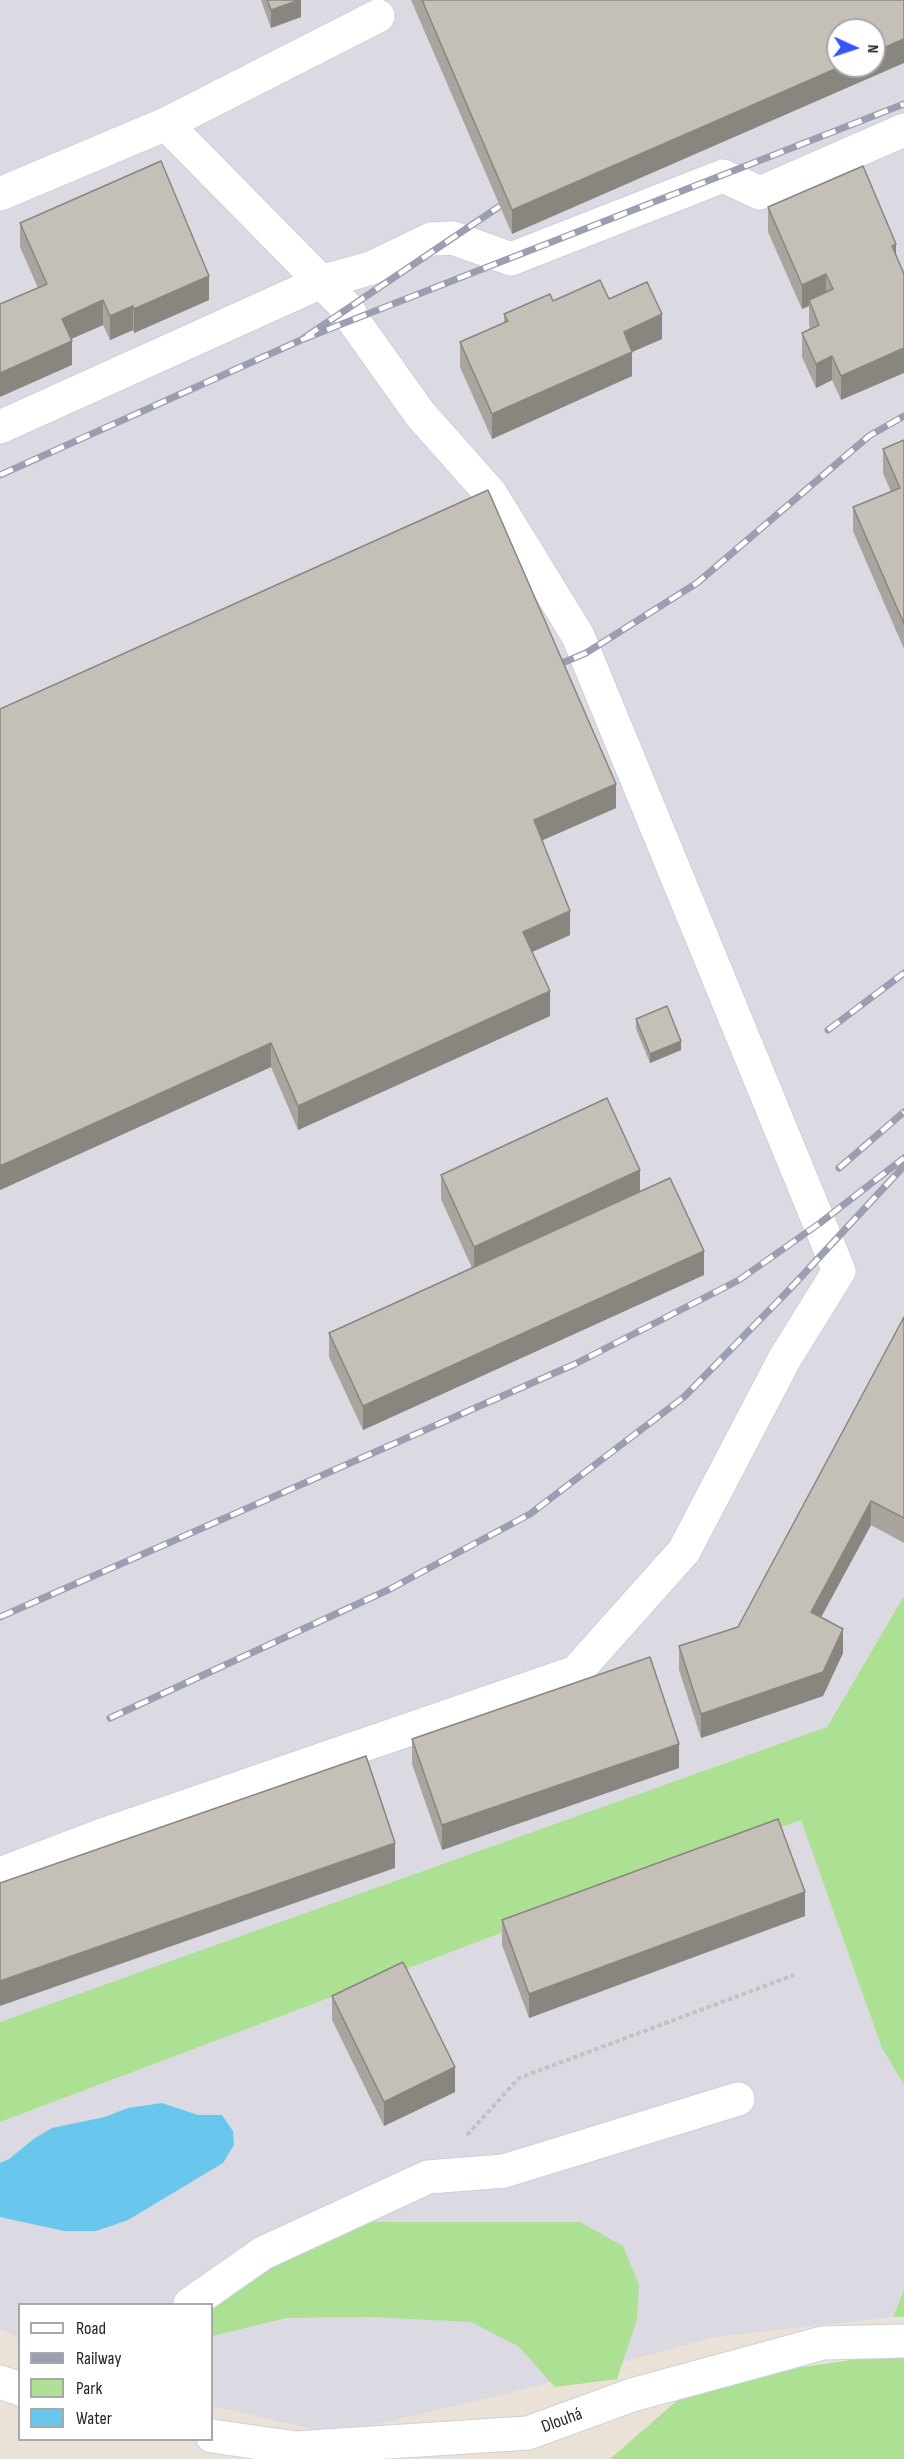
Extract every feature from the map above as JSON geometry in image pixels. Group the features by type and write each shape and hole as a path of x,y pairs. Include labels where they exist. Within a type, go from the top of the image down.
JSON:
{"street":[{"path":"0,194 166,124 378,16"},
{"path":"0,1874 108,1833 576,1672 684,1551 785,1358 839,1271 578,636 492,494 420,414 353,320 348,309 166,124"},
{"path":"0,427 321,282 371,268 430,239 453,238 511,259 723,177 760,193 904,129"},
{"path":"191,2303 263,2253 428,2177 504,2171 738,2099"},
{"name":"Dlouhá","path":"213,2436 296,2448 528,2433 632,2396 823,2343 904,2341"},
{"path":"0,2382 18,2388"}],"path":[{"path":"428,2177 519,2078 794,1975"}],"shaded area":[{"path":"0,0 904,0 904,1596 827,1727 0,2025"},
{"path":"802,1820 882,2048 904,2085 904,2290 893,2317 714,2337 506,2394 334,2434 213,2406 213,2303 18,2303 18,2337 0,2329 0,2122"}],"green space":[{"path":"904,1596 904,2085 882,2048 801,1820 0,2122 0,2022 827,1727"},
{"path":"367,2222 580,2222 623,2246 639,2285 637,2319 617,2379 555,2387 518,2346 471,2322 371,2317 286,2318 213,2336 213,2307 272,2263"},
{"path":"904,2290 904,2317 893,2317"},
{"path":"904,2352 904,2459 610,2459 697,2383"}],"water":[{"path":"162,2103 198,2115 222,2115 233,2131 234,2145 223,2163 128,2220 96,2231 64,2231 0,2217 0,2163 9,2159 35,2138 52,2128 105,2117 128,2108"}],"building":[{"path":"267,0 299,0 271,10"},
{"path":"422,0 904,0 904,39 886,47 886,18 826,18 826,73 512,210"},
{"path":"161,161 209,276 134,309 133,306 110,316 103,300 62,319 72,341 0,373 0,304 47,284 20,223"},
{"path":"863,166 896,244 892,246 904,274 904,348 841,376 832,356 816,364 802,333 819,325 809,300 833,289 826,274 802,285 768,207"},
{"path":"600,280 609,299 647,282 662,314 624,332 632,352 492,414 460,342 508,321 504,314 550,294 553,301"},
{"path":"904,440 904,624 853,507 900,488 883,449"},
{"path":"488,490 616,784 534,820 570,911 523,932 550,991 298,1106 271,1043 0,1166 0,709"},
{"path":"667,1006 681,1041 650,1054 636,1019"},
{"path":"607,1098 640,1170 474,1247 441,1175"},
{"path":"670,1178 704,1251 363,1406 329,1333"},
{"path":"904,1317 904,1518 871,1501 811,1612 843,1629 823,1672 701,1714 679,1646 738,1627"},
{"path":"650,1657 679,1744 442,1825 412,1739"},
{"path":"366,1756 395,1843 0,1981 0,1883"},
{"path":"778,1819 805,1892 529,1994 502,1920"},
{"path":"403,1962 455,2067 384,2102 332,1996"}],"railway":[{"path":"301,340 904,104"},
{"path":"0,475 301,340 500,206"},
{"path":"548,669 586,653 697,583 869,436 904,416"},
{"path":"828,1030 904,973"},
{"path":"839,1168 904,1112"},
{"path":"0,1617 575,1364 739,1280 820,1223 904,1158"},
{"path":"110,1718 390,1589 530,1514 684,1397 787,1292 904,1166"}]}
